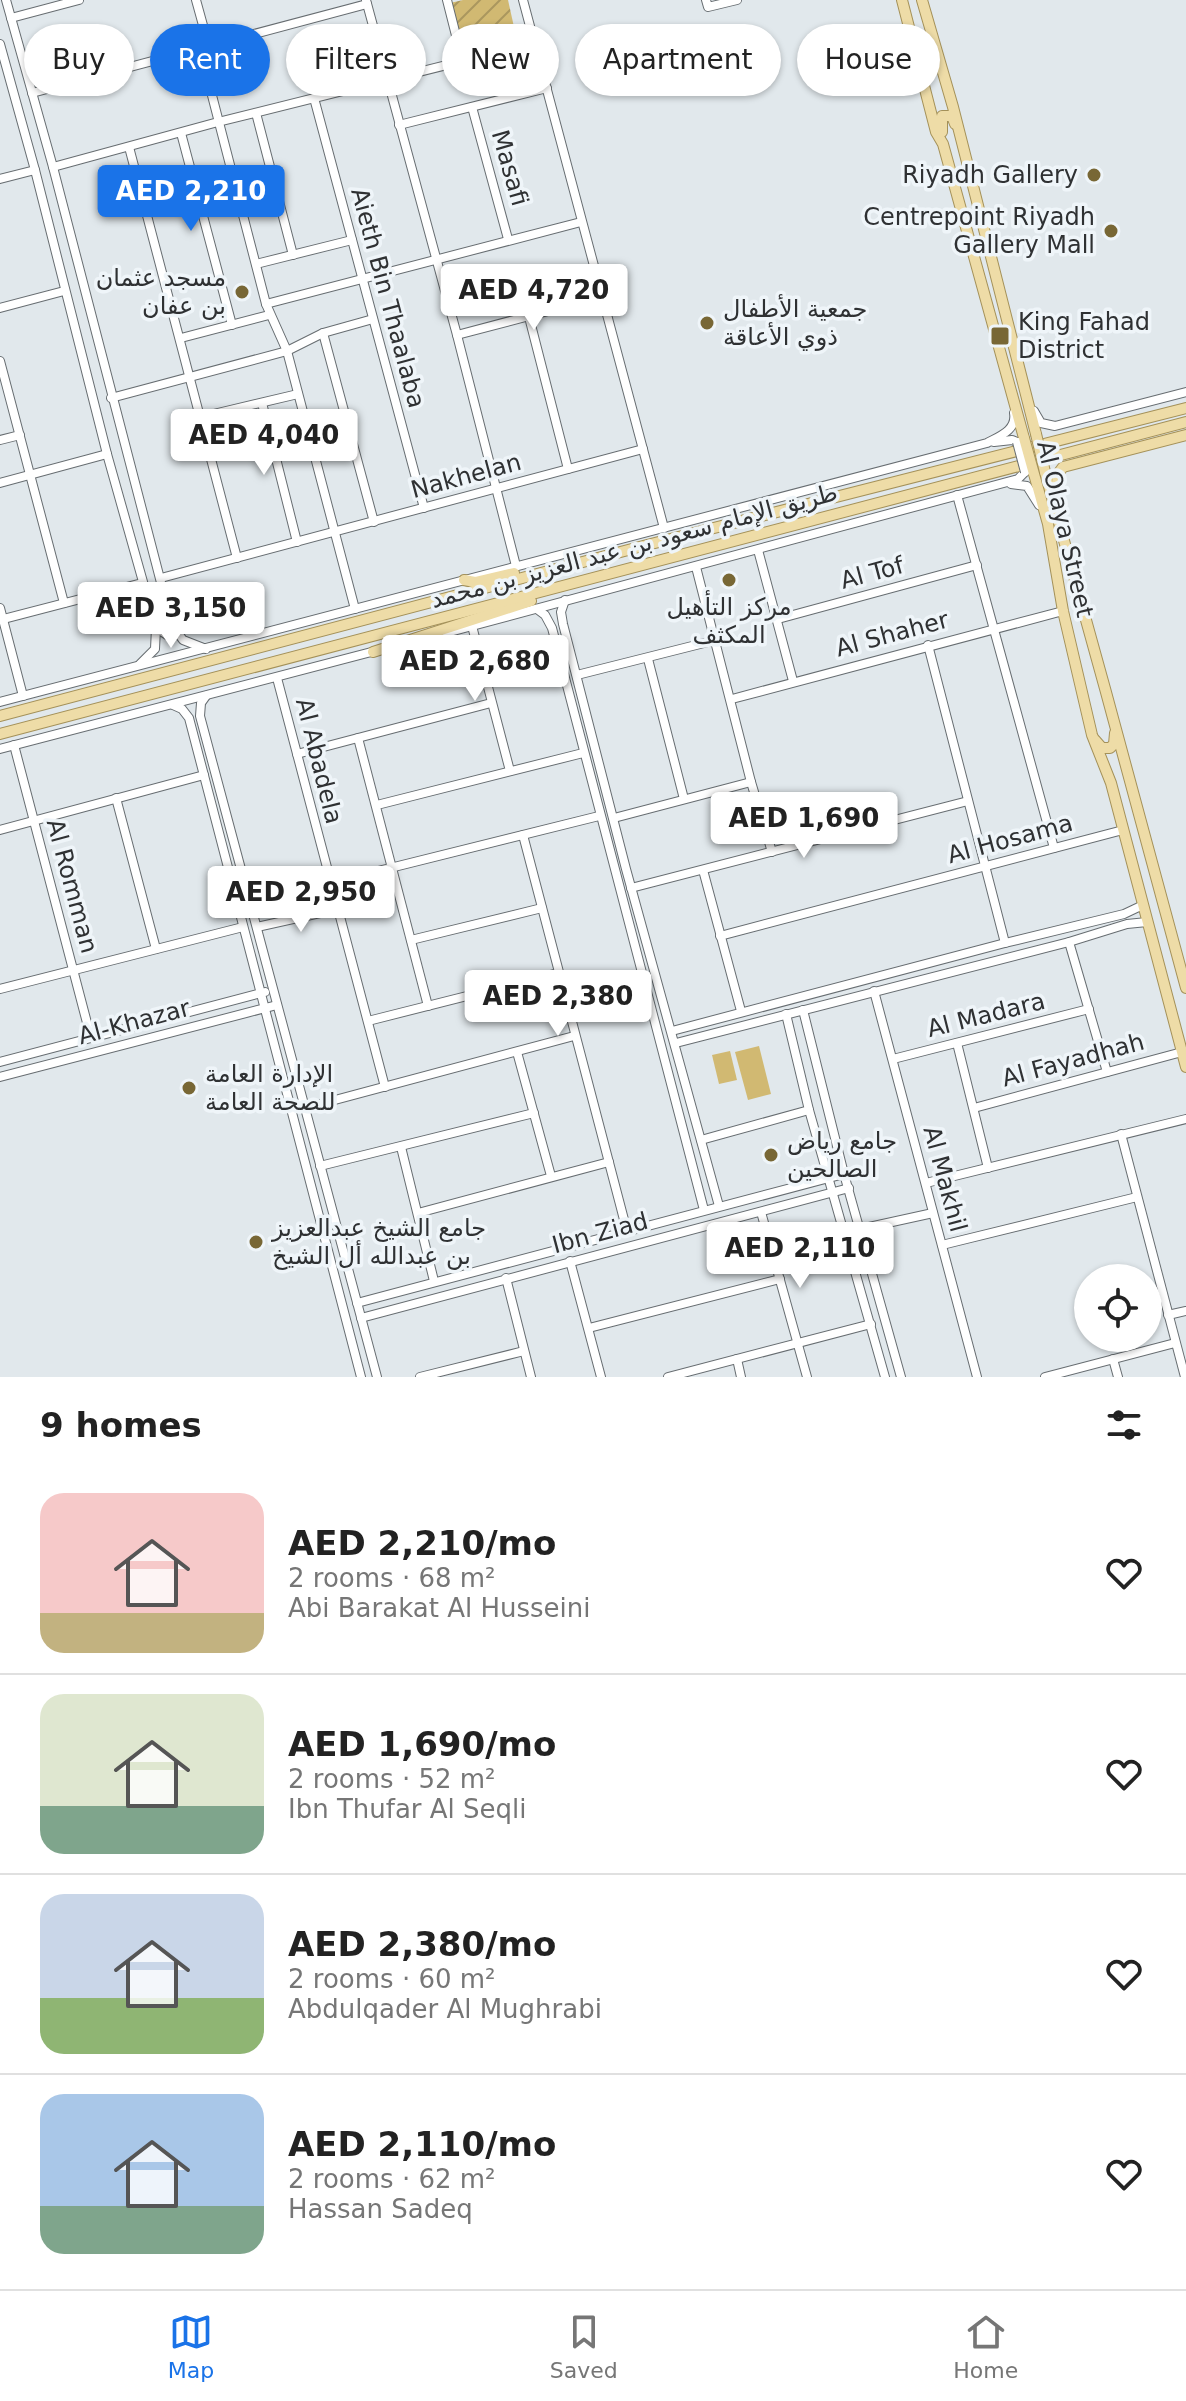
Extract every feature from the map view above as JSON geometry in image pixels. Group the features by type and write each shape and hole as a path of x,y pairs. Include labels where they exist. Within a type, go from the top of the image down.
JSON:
{"main road":[{"name":"Al Olaya Street","path":"902,0 909,24"},
{"name":"Al Olaya Street","path":"922,0 929,24"},
{"name":"Al Olaya Street","path":"940,65 1036,434 1035,473"},
{"path":"933,96 939,98 944,92 940,65"},
{"name":"Al Olaya Street","path":"927,96 1010,389 1020,440 1054,524 1180,944 1186,988"},
{"path":"943,144 940,120 946,114 952,116 961,140"},
{"name":"طريق الإمام سعود بن عبد العزيز بن محمد","path":"0,716 571,565 1186,408"},
{"name":"طريق الإمام سعود بن عبد العزيز بن محمد","path":"0,734 1186,422"},
{"path":"1054,524 1057,475 1063,467 1186,435"},
{"name":"Al Olaya Street","path":"1054,524 1063,611 1092,735 1111,783 1186,1067"},
{"path":"464,580 475,582 555,564 571,565"},
{"path":"373,652 627,570"},
{"path":"1092,735 1102,748 1110,748 1114,744 1115,731"},
{"path":"1111,783 1106,769 1112,760 1122,763 1130,775"}],"street":[{"path":"6,0 24,64"},
{"path":"11,18 79,0"},
{"path":"196,0 200,24"},
{"path":"447,0 453,24"},
{"path":"523,0 530,24"},
{"path":"707,4 737,0"},
{"path":"270,29 366,2 372,24"},
{"path":"0,44 107,454 156,628 155,649 138,666"},
{"path":"33,96 172,625 183,640 206,649"},
{"path":"213,96 269,315 287,351 355,609"},
{"path":"53,167 323,96"},
{"path":"392,96 516,566"},
{"path":"399,125 515,96"},
{"path":"549,96 664,528"},
{"name":"Aieth Bin Thaalaba","path":"314,98 424,508"},
{"name":"Masafi","path":"472,107 508,239"},
{"path":"256,113 293,255"},
{"path":"181,133 232,325"},
{"path":"129,147 237,558"},
{"path":"0,179 35,170"},
{"path":"266,304 581,222"},
{"path":"256,264 352,240"},
{"path":"0,308 64,291"},
{"path":"457,335 601,297"},
{"path":"181,338 269,315"},
{"path":"529,317 568,469"},
{"path":"111,398 287,351 323,333 373,319"},
{"path":"323,333 374,522"},
{"path":"0,361 2,379 20,435 64,603"},
{"path":"1024,388 1041,423 1055,426 1186,392"},
{"path":"987,443 1009,430 1015,421 1010,389"},
{"path":"201,417 298,394"},
{"path":"262,403 297,542"},
{"path":"0,440 20,435"},
{"path":"0,702 987,443 1020,440"},
{"name":"Nakhelan","path":"161,578 643,449"},
{"path":"0,483 107,454"},
{"path":"0,749 696,567 1035,473"},
{"path":"995,484 1027,486 1054,524"},
{"path":"957,495 1054,848"},
{"path":"758,550 793,681"},
{"name":"Al Tof","path":"778,619 977,565"},
{"path":"696,567 772,852"},
{"path":"1,619 142,583"},
{"path":"565,600 561,612 563,624 631,888 719,1206"},
{"path":"0,608 23,696"},
{"path":"537,609 545,615 552,628 704,1210"},
{"name":"Al Shaher","path":"732,699 1063,611"},
{"path":"552,628 553,619 563,624"},
{"path":"156,628 167,635 172,625"},
{"path":"472,626 510,771"},
{"path":"577,675 716,640"},
{"path":"928,645 1005,943"},
{"path":"648,659 684,799"},
{"name":"Al Abadela","path":"277,678 385,1087"},
{"path":"206,696 201,703 200,716 377,1377"},
{"path":"297,754 491,703"},
{"path":"173,705 182,709 189,718 361,1377"},
{"path":"189,718 192,714 200,716"},
{"path":"358,738 428,1006"},
{"name":"Al Romman","path":"14,745 91,1038"},
{"path":"377,805 583,753"},
{"path":"0,830 204,775"},
{"path":"614,818 751,782"},
{"path":"116,798 156,949"},
{"path":"631,888 968,801"},
{"path":"330,883 599,816"},
{"name":"Al Hosama","path":"720,936 1123,830"},
{"path":"523,835 627,1231"},
{"path":"613,862 624,859"},
{"path":"616,872 626,869"},
{"path":"703,870 741,1011"},
{"path":"674,1037 803,1010 1069,942 1126,919 1143,905"},
{"path":"411,940 542,908"},
{"path":"257,927 338,909"},
{"path":"660,1042 741,1011 1005,943 1126,919 1147,922"},
{"path":"0,989 243,927"},
{"path":"1069,942 1107,1072"},
{"path":"909,968 912,981"},
{"path":"368,1021 558,973"},
{"name":"Al-Khazar","path":"0,1062 273,990"},
{"name":"Al Makhil","path":"874,991 977,1377"},
{"path":"568,1012 646,992"},
{"name":"Al-Khazar","path":"0,1077 277,1005"},
{"name":"Al Madara","path":"893,1059 1089,1009"},
{"path":"803,1010 844,1174 901,1377"},
{"path":"786,1014 809,1110 885,1377"},
{"path":"305,1108 574,1036"},
{"path":"957,1043 988,1168"},
{"path":"517,1052 551,1176"},
{"name":"Al Fayadhah","path":"974,1108 1182,1052"},
{"path":"701,1140 809,1110"},
{"path":"320,1166 534,1113"},
{"path":"926,1183 1186,1119"},
{"path":"1121,1134 1185,1377"},
{"path":"401,1147 434,1281"},
{"path":"418,1213 609,1162"},
{"name":"Ibn Ziad","path":"357,1303 844,1174"},
{"name":"Ibn Ziad","path":"361,1318 849,1188"},
{"path":"942,1245 1137,1197"},
{"path":"761,1212 807,1377"},
{"path":"860,1229 933,1213"},
{"path":"570,1261 601,1377"},
{"path":"506,1278 531,1377"},
{"path":"589,1328 780,1279"},
{"path":"392,1293 396,1307"},
{"path":"1168,1315 1186,1311"},
{"path":"668,1377 871,1324"},
{"path":"1045,1377 1175,1343"},
{"path":"420,1377 456,1373 524,1351"},
{"path":"737,1359 741,1377"},
{"path":"1113,1359 1118,1377"}],"shaded area":[{"path":"508,0 513,24 456,24 450,3"},
{"path":"759,1046 771,1094 748,1100 735,1052"},
{"path":"730,1051 737,1080 719,1084 712,1055"}],"place":[{"name":"Riyadh Gallery","path":"1094,175"},
{"name":"Centrepoint Riyadh Gallery Mall","path":"1111,231"},
{"name":"مسجد عثمان بن عفان","path":"242,292"},
{"name":"جمعية الأطفال ذوي الأعاقة","path":"707,323"},
{"name":"King Fahad District","path":"1000,336"},
{"name":"مركز التأهيل المكثف","path":"729,580"},
{"name":"الإدارة العامة للصحة العامة","path":"189,1088"},
{"name":"جامع رياض الصالحين","path":"771,1155"},
{"name":"جامع الشيخ عبدالعزيز بن عبدالله أل الشيخ","path":"256,1242"}]}
